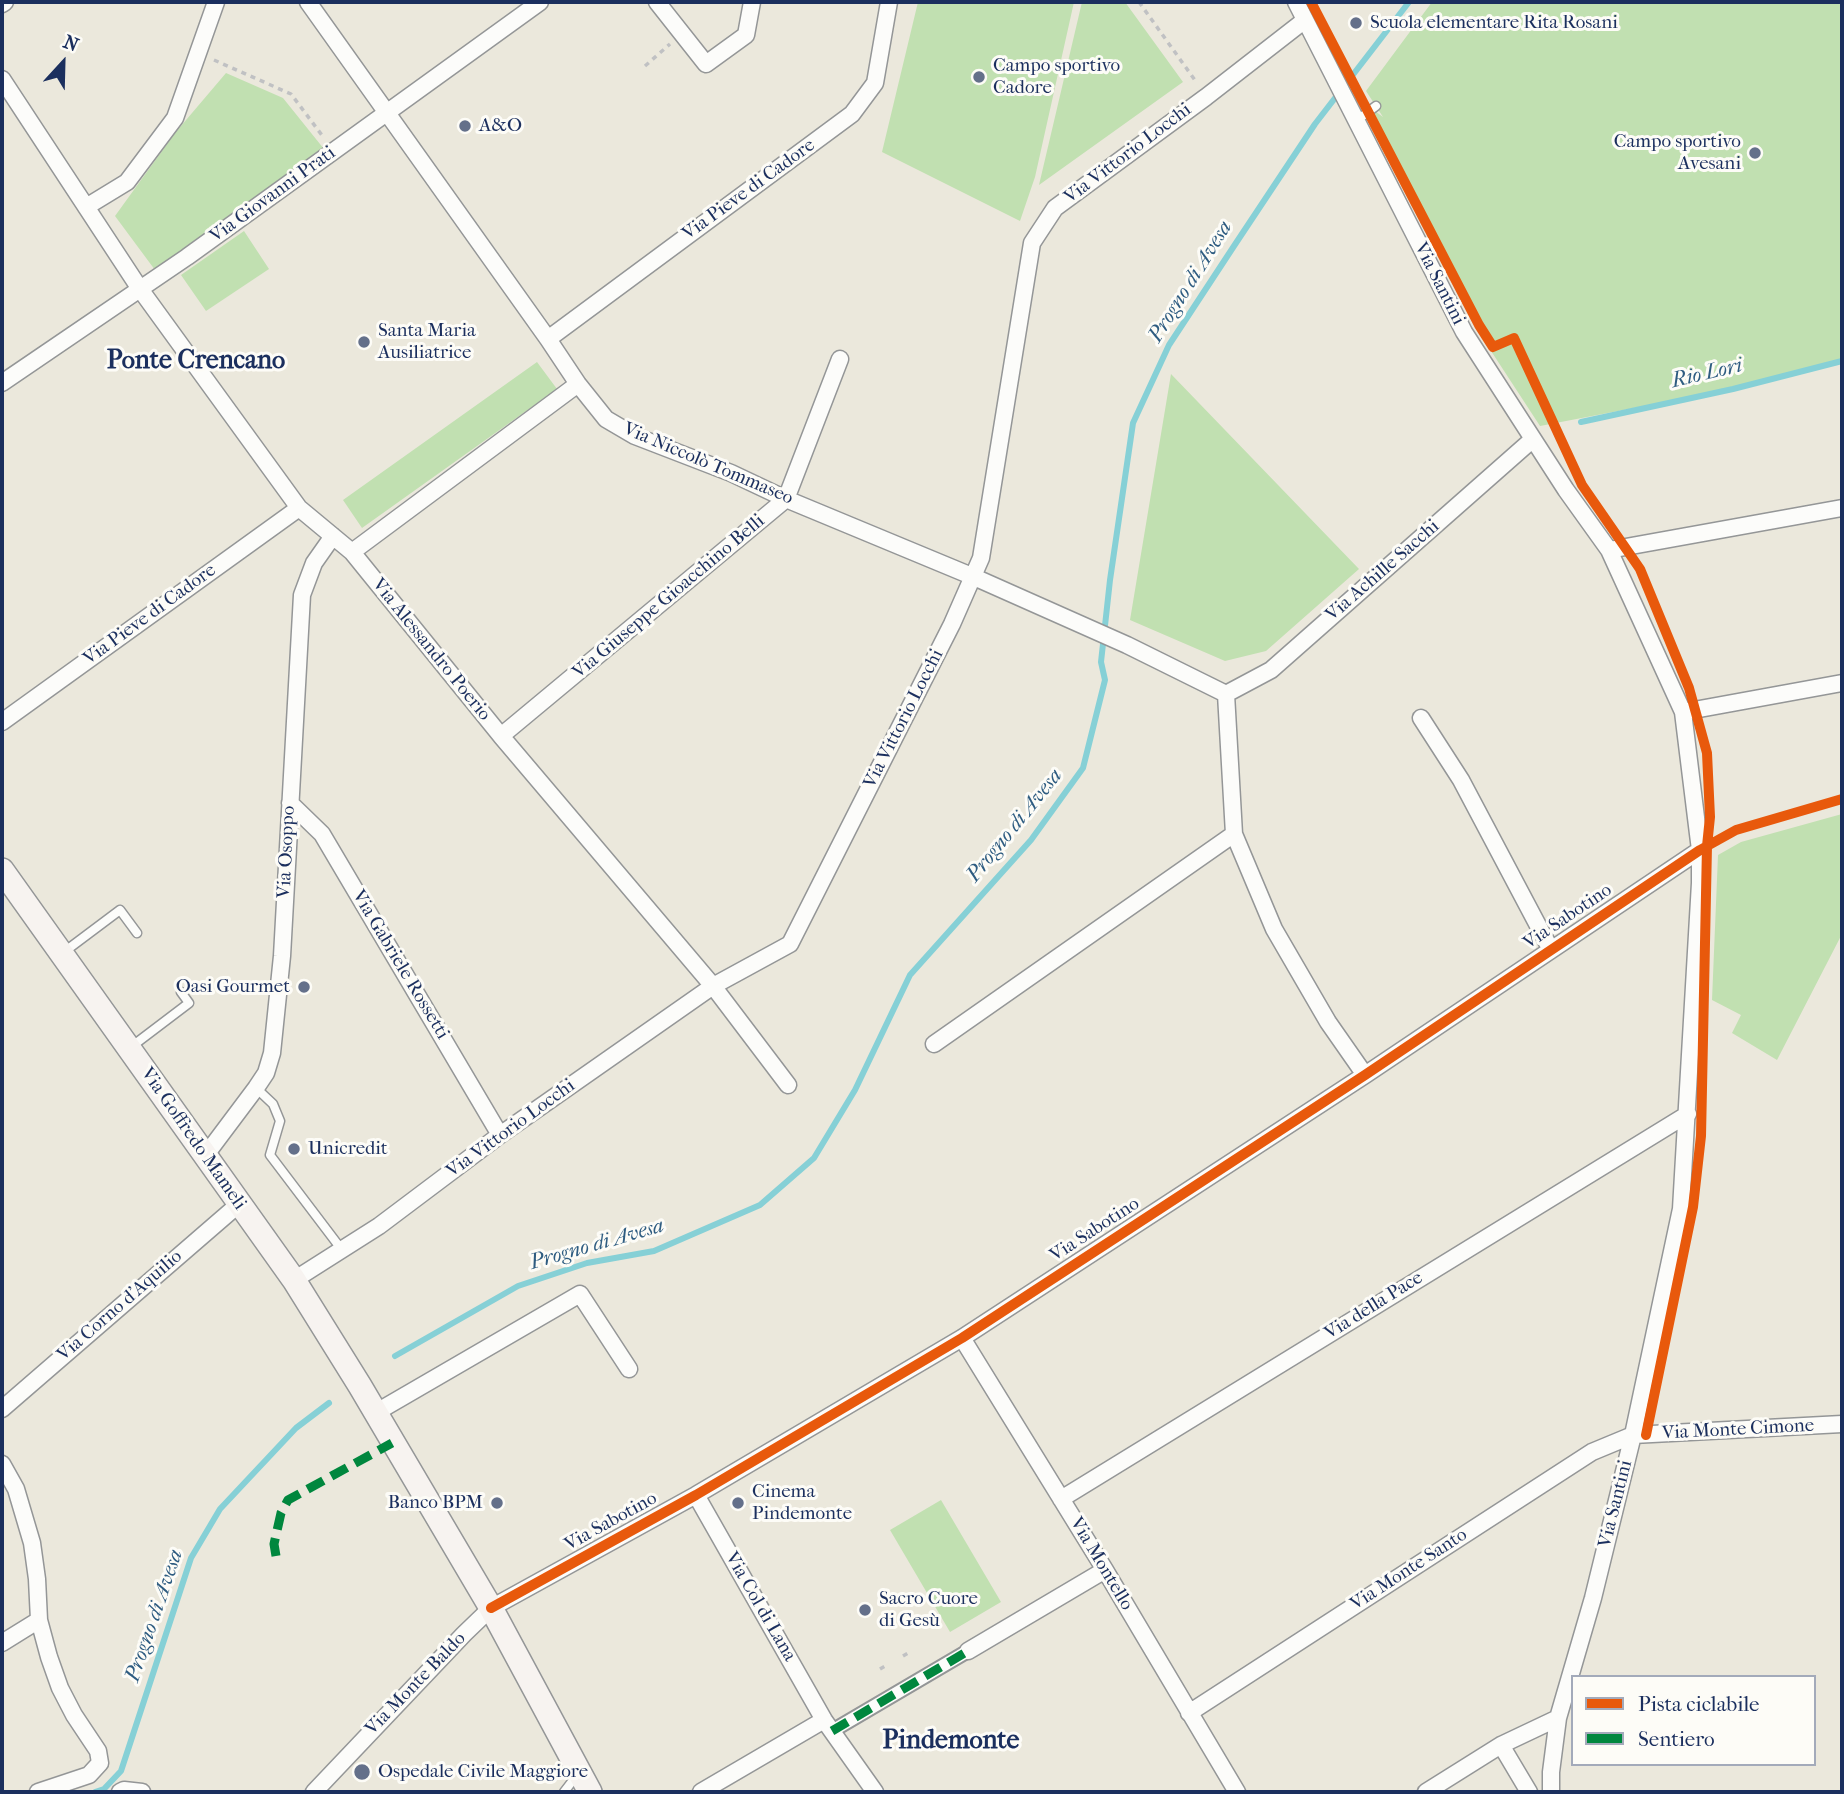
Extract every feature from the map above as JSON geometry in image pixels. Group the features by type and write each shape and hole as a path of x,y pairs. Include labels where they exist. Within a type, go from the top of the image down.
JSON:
{"main road":[{"name":"Via Goffredo Mameli","path":"2,870 294,1280 491,1608 585,1782"}],"street":[{"path":"86,207 127,182 175,118 216,2"},
{"name":"Via Niccolò Tommaseo","path":"308,2 578,384 606,419 635,436 731,473 786,499 974,577 1127,645 1226,694"},
{"name":"Via Giovanni Prati","path":"2,383 335,152 540,2"},
{"path":"657,2 706,64 746,35 752,2"},
{"name":"Via Pieve di Cadore","path":"548,339 852,114 875,83 889,2"},
{"name":"Via Santini","path":"1296,2 1464,332 1532,439 1609,550 1683,712 1700,850 1681,1209 1633,1436 1593,1598 1558,1718 1551,1792"},
{"name":"Via Vittorio Locchi","path":"294,1280 379,1226 500,1135 713,986 790,944 946,636 981,558 1032,243 1055,208 1305,20"},
{"name":"Via Alessandro Poerio","path":"2,79 140,289 299,508 352,552 501,736 713,986 788,1085"},
{"name":"Via Giuseppe Gioacchino Belli","path":"501,736 786,499 840,359"},
{"path":"352,552 578,384"},
{"name":"Via Achille Sacchi","path":"1226,694 1271,670 1532,439"},
{"name":"Via Pieve di Cadore","path":"2,722 299,508"},
{"path":"1609,550 1842,508"},
{"name":"Via Osoppo","path":"205,1156 266,1073 272,1053 282,956 302,595 314,563 333,536"},
{"path":"1683,712 1842,682"},
{"path":"1226,694 1234,834 1274,929 1328,1022 1365,1075"},
{"name":"Via Sabotino","path":"1422,718 1461,780 1551,950"},
{"name":"Via Gabriele Rossetti","path":"290,803 322,834 500,1135"},
{"path":"934,1044 1234,834"},
{"name":"Via Sabotino","path":"491,1608 696,1495 962,1338 1365,1075 1700,850"},
{"name":"Via della Pace","path":"1061,1499 1688,1114"},
{"name":"Via Corno d'Aquilio","path":"2,1409 239,1204"},
{"path":"375,1413 580,1294 629,1369"},
{"name":"Via Montello","path":"962,1338 1105,1570 1237,1792"},
{"name":"Via Monte Cimone","path":"1633,1436 1842,1424"},
{"name":"Via Monte Santo","path":"1189,1713 1592,1452 1633,1436"},
{"path":"2,1464 16,1489 32,1543 39,1620 60,1688 98,1751 100,1763 89,1775 38,1792"},
{"name":"Via Col di Lana","path":"696,1495 828,1725 875,1792"},
{"path":"701,1792 968,1651 1105,1570"},
{"name":"Via Monte Baldo","path":"314,1792 491,1608"},
{"path":"2,1643 39,1620"},
{"path":"1426,1792 1501,1745 1558,1718"},
{"path":"1501,1745 1529,1792"},
{"path":"120,1792 142,1792"}],"lane":[{"path":"1354,117 1376,106"},
{"path":"61,954 120,910 137,933"},
{"path":"129,1049 189,1003 181,992"},
{"path":"256,1088 273,1104 280,1121 270,1155 342,1250"},
{"path":"564,1792 585,1782"}],"path":[{"path":"1139,2 1206,97"},
{"path":"645,66 682,34"},
{"path":"199,53 291,94 335,152"},
{"path":"880,1669 885,1666"}],"green space":[{"name":"Campo sportivo Cadore","path":"918,2 1074,2 1035,177 1020,221 882,152"},
{"path":"1082,2 1125,2 1183,82 1039,185"},
{"path":"1432,2 1842,2 1842,361 1733,389 1540,426 1476,328 1369,116 1375,111 1383,117 1366,91"},
{"path":"226,73 283,98 324,149 155,270 115,216 175,133"},
{"path":"244,231 269,269 206,311 181,275"},
{"path":"537,362 557,389 362,528 343,500"},
{"path":"1171,374 1359,569 1266,651 1225,661 1130,620"},
{"path":"1842,814 1842,934 1777,1060 1732,1033 1741,1015 1712,1000 1718,855 1741,842"},
{"path":"941,1500 1001,1602 950,1632 890,1530"}],"waterway":[{"name":"Progno di Avesa","path":"395,1356 518,1286 587,1263 654,1251 760,1205 814,1158 855,1090 910,975 1031,840 1083,768 1105,680 1101,662 1133,423 1169,345 1315,124 1409,2"},
{"name":"Rio Lori","path":"1581,422 1733,389 1842,361"},
{"name":"Progno di Avesa","path":"95,1792 104,1789 121,1771 191,1558 220,1509 296,1428 329,1403"}],"marked path":[{"path":"276,1556 274,1544 281,1513 288,1500 392,1443"},
{"path":"832,1731 968,1651"}],"cycle path":[{"path":"1311,2 1479,325 1493,347 1514,338 1582,485 1640,569 1689,688 1707,753 1710,817 1707,846 1701,1136 1693,1207 1646,1435"},
{"path":"491,1608 696,1495 962,1338 1365,1075 1700,850 1736,830 1842,799"}],"place":[{"name":"Scuola elementare Rita Rosani","path":"1356,23"},
{"name":"Campo sportivo Cadore","path":"979,77"},
{"name":"A&O","path":"465,126"},
{"name":"Campo sportivo Avesani","path":"1755,153"},
{"name":"Santa Maria Ausiliatrice","path":"364,342"},
{"name":"Oasi Gourmet","path":"304,987"},
{"name":"Unicredit","path":"294,1149"},
{"name":"Banco BPM","path":"497,1503"},
{"name":"Cinema Pindemonte","path":"738,1503"},
{"name":"Sacro Cuore di Gesù","path":"865,1610"},
{"name":"Ospedale Civile Maggiore","path":"362,1772"}],"district":[{"name":"Ponte Crencano","path":"196,362"},
{"name":"Pindemonte","path":"951,1742"}]}
